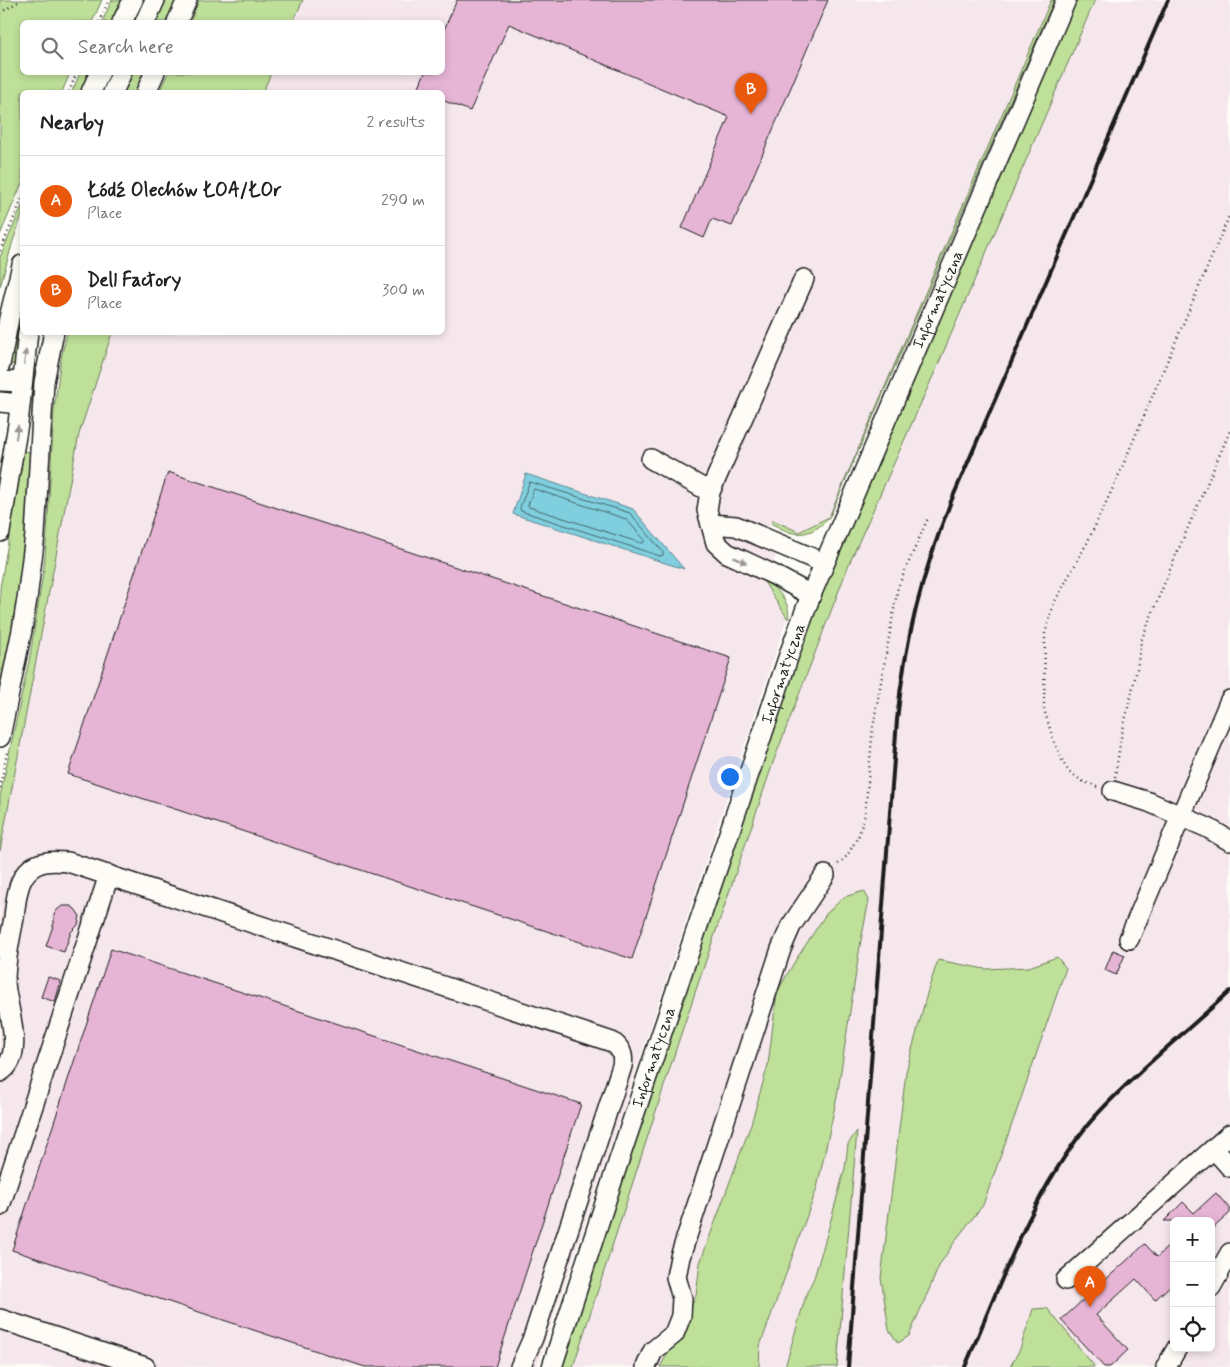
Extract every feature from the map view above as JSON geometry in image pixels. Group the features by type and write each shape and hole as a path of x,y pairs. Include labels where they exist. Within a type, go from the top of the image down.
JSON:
{"street":[{"path":"123,20 133,0"},
{"path":"146,20 155,0"},
{"path":"178,20 186,0"},
{"name":"Informatyczna","path":"552,1367 669,1012 790,652 811,595 1066,0"},
{"path":"92,90 99,75"},
{"path":"114,90 121,75"},
{"path":"147,90 154,75"},
{"path":"0,365 20,273"},
{"path":"804,278 710,492 707,510 716,543 726,553 772,574 811,595"},
{"path":"0,532 14,456 28,335"},
{"path":"0,738 22,630 29,582 35,535 44,382 53,335"},
{"path":"0,381 22,382"},
{"path":"0,402 20,404"},
{"path":"651,458 710,492"},
{"path":"711,524 736,526 824,563"},
{"path":"1129,939 1230,700"},
{"path":"1113,791 1144,800 1213,830 1230,841"},
{"path":"0,1072 10,1063 13,1054 13,1031 5,983 6,958 19,887 24,875 32,867 43,862 55,861 68,862 109,875 612,1042 621,1050 622,1066 533,1338 520,1367"},
{"path":"0,1206 109,875"},
{"path":"646,1367 653,1351 674,1334 682,1316 682,1298 676,1277 686,1239 781,949 791,926 825,875"},
{"path":"1066,1280 1230,1134"},
{"path":"1214,1149 1230,1167"},
{"path":"1215,1280 1230,1253"},
{"path":"0,1319 146,1367"},
{"path":"1166,1367 1175,1352"}],"path":[{"path":"0,13 21,0"},
{"path":"100,20 109,0"},
{"path":"70,90 76,75"},
{"path":"0,251 20,204"},
{"path":"1230,214 1117,479 1087,543 1054,603 1045,634 1044,710 1060,756 1069,772 1082,781 1094,786 1113,791 1121,738 1137,669 1141,641 1230,432"},
{"path":"825,875 847,856 859,835 866,814 873,727 898,587 928,518"}],"shaded area":[{"path":"232,0 1051,0 829,517 799,532 773,520 762,547 777,554 764,582 787,618 537,1367 0,1367 0,851 79,434 111,335 445,335 445,90 193,90 200,75 445,75 445,20 224,20"},
{"path":"1095,0 1230,0 1230,1367 573,1367 679,1040 774,760 849,564 937,367"}],"green space":[{"path":"0,0 102,0 93,20 20,20 20,75 69,75 63,90 20,90 20,188 0,235"},
{"path":"112,0 122,0 113,20 103,20"},
{"path":"166,0 178,0 169,20 156,20"},
{"path":"199,0 303,0 294,20 191,20"},
{"path":"1051,0 1054,0 831,514 829,517"},
{"path":"1074,0 1095,0 937,367 849,564 774,760 679,1040 573,1367 560,1367 803,636"},
{"path":"79,75 88,75 81,90 73,90"},
{"path":"132,75 146,75 139,90 125,90"},
{"path":"167,75 270,75 264,90 160,90"},
{"path":"20,211 20,221 0,287 0,257"},
{"path":"20,307 20,330 14,364 9,364"},
{"path":"67,335 111,335 79,434 0,851 0,796 30,656 44,567 54,410 61,358"},
{"path":"32,450 27,523 16,618 0,695 0,588 24,451 29,452"},
{"path":"829,517 815,529 799,534 785,531 772,524 773,520 799,532"},
{"path":"764,582 786,602 789,613 788,619"},
{"path":"864,891 869,900 860,946 837,1097 817,1188 760,1346 759,1367 660,1367 686,1320 696,1295 700,1263 751,1124 768,1065 777,992 826,914 844,897"},
{"path":"1057,957 1066,968 983,1205 940,1264 909,1336 898,1343 889,1330 881,1278 906,1072 938,960 985,969 1029,967"},
{"path":"857,1131 837,1367 785,1367 807,1292 814,1278 827,1234 845,1168 848,1144"},
{"path":"1047,1308 1095,1367 1010,1367 1020,1349 1033,1309"}],"water":[{"path":"526,474 633,509 684,569 513,514"}],"building":[{"path":"457,0 828,0 732,226 712,219 704,238 682,228 729,117 509,24 470,111 445,101 445,90 418,89 424,75 445,75 445,27"},
{"path":"168,472 731,658 632,959 68,774"},
{"path":"62,906 71,906 80,916 78,925 71,932 64,952 46,946 54,923 54,915"},
{"path":"111,949 581,1104 495,1367 365,1367 12,1250"},
{"path":"1113,950 1125,955 1116,975 1105,970"},
{"path":"48,977 61,981 55,1002 41,997"},
{"path":"1216,1193 1230,1209 1230,1213 1215,1226 1215,1217 1170,1217 1170,1221 1164,1221 1183,1202 1194,1213"},
{"path":"1145,1244 1157,1257 1170,1245 1170,1286 1155,1300 1136,1279 1096,1315 1128,1350 1110,1367 1104,1367 1061,1320"}],"railway":[{"path":"848,1367 897,720 900,691 916,607 941,526 952,499 1168,0"},
{"path":"965,1367 1032,1213 1066,1154 1086,1127 1113,1097 1230,991"}],"place":[{"name":"Dell Factory","path":"751,114"},
{"name":"Łódź Olechów ŁOA/ŁOr","path":"1090,1307"}]}
